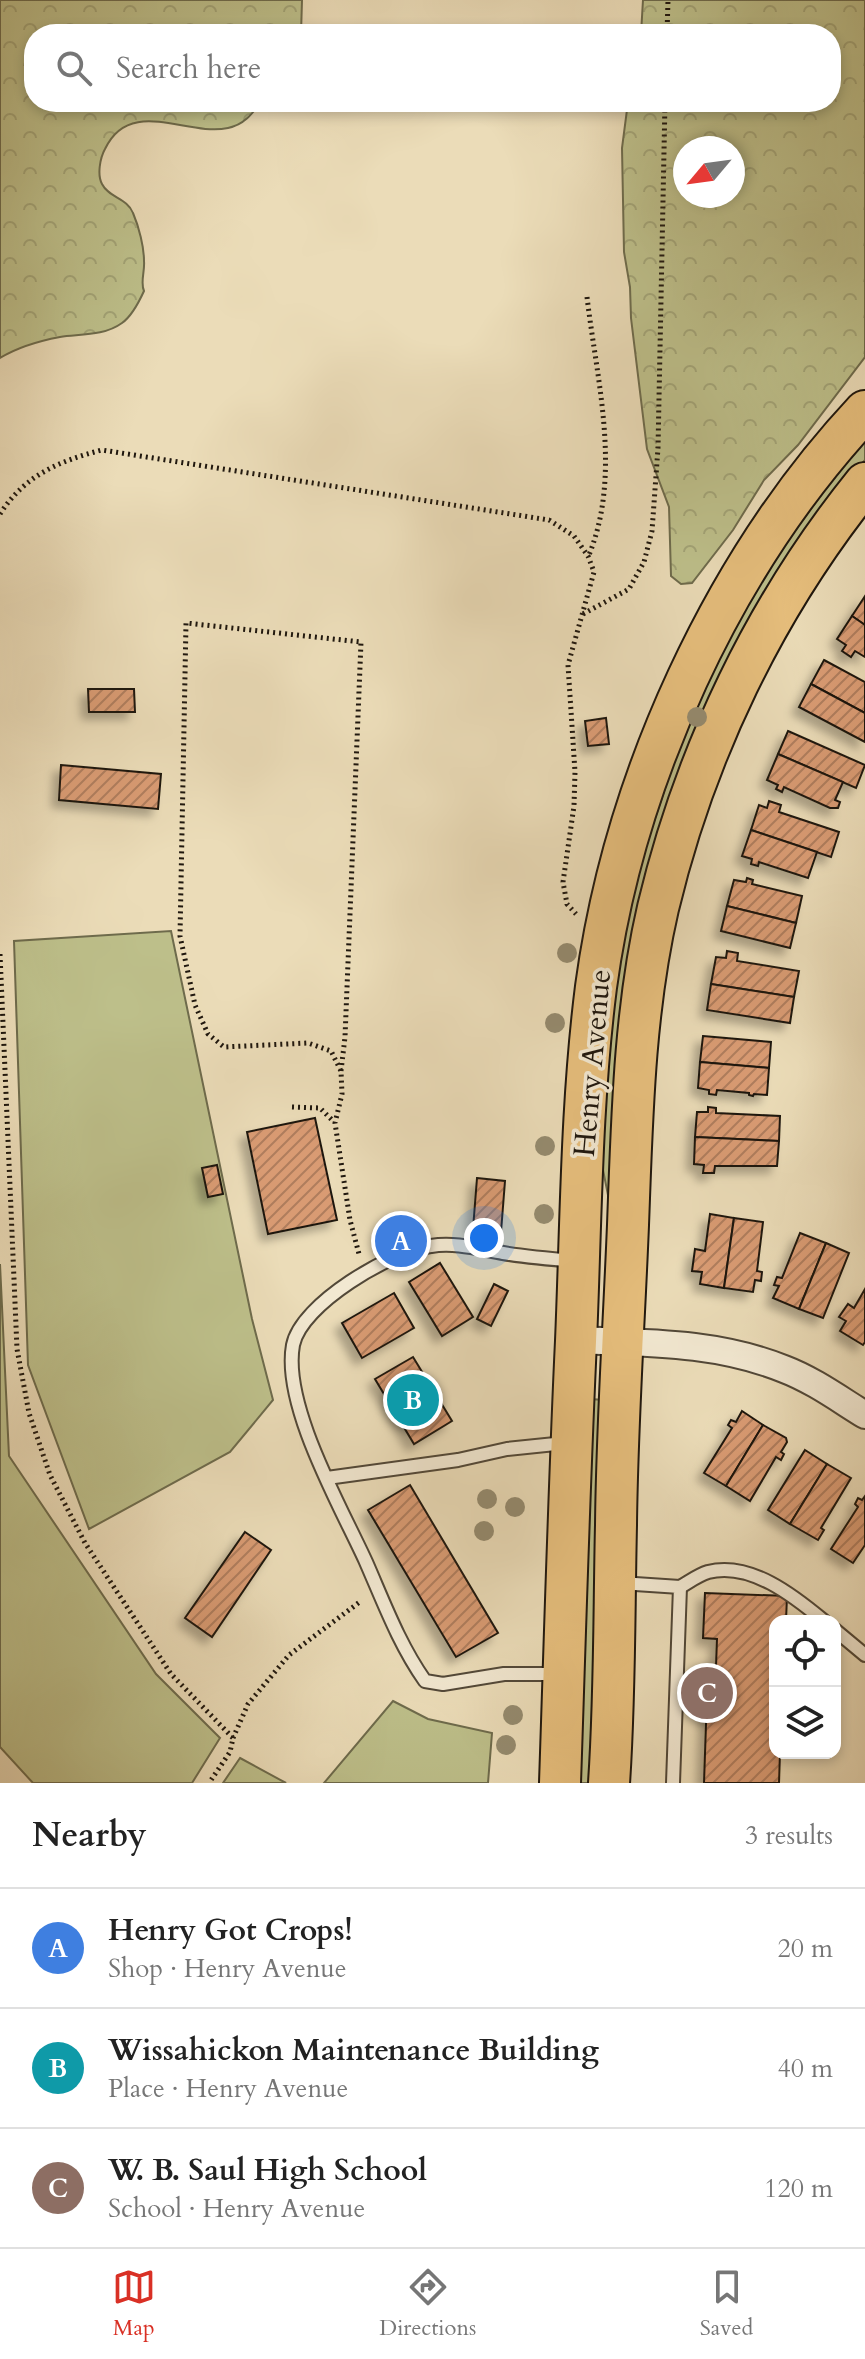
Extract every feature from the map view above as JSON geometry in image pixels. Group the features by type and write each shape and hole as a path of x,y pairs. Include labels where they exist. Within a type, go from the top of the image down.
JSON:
{"main road":[{"name":"Henry Avenue","path":"560,1783 585,1097 607,926 627,844 651,770 698,659 741,579 770,535 815,471 865,411"},
{"name":"Henry Avenue","path":"609,1783 622,1342 637,1043 647,966 671,858 708,749 757,645 799,574 865,483"}],"street":[{"path":"576,1340 687,1344 735,1353 813,1383 865,1415"}],"lane":[{"path":"563,1675 504,1674 443,1684 425,1681 398,1639 327,1478 301,1411 292,1365 293,1345 299,1327 324,1300 409,1251 452,1244 528,1257 578,1261"},
{"path":"327,1478 458,1460 507,1449 571,1442"},
{"path":"616,1582 680,1587 706,1573 728,1569 788,1591 817,1615"},
{"path":"673,1783 680,1587"},
{"path":"841,1635 865,1655"}],"path":[{"path":"667,24 668,0"},
{"path":"583,614 629,589 644,562 652,531 658,448 665,112"},
{"path":"587,297 606,449 607,485 600,528 588,556"},
{"path":"0,514 13,493 62,461 102,450 549,520 574,536 588,556 594,572 568,665 574,734 574,794 563,882 567,904 576,914 585,921 607,926"},
{"path":"341,1071 331,1051 308,1043 224,1047 208,1034 195,1005 180,936 186,623 361,642 342,1094 335,1123 350,1220 365,1274"},
{"path":"0,954 17,1349 29,1413 50,1475 85,1543 171,1674 233,1738"},
{"path":"292,1107 320,1108 335,1123"},
{"path":"209,1783 230,1752 248,1704 289,1655 376,1587"}],"green space":[{"path":"0,0 302,0 301,24 24,24 24,112 253,112 243,122 228,128 195,128 144,121 116,133 103,153 100,176 105,189 127,204 137,224 144,261 144,291 140,300 129,317 115,327 44,340 0,358"},
{"path":"643,0 865,0 865,357 798,445 764,480 733,530 692,583 681,584 671,576 669,507 647,449 624,252 622,148 627,112 841,112 841,24 642,24"},
{"path":"865,433 865,460 847,481 724,679 611,1210 599,1150 603,1064 631,891 688,719 755,586"},
{"path":"171,931 252,1319 273,1400 230,1452 89,1529 28,1365 14,941"},
{"path":"0,1264 9,1456 156,1674 220,1738 192,1783 33,1783 0,1747"},
{"path":"591,1399 603,1400 594,1783 574,1783"},
{"path":"393,1701 428,1719 492,1733 488,1783 324,1783"},
{"path":"240,1758 286,1783 223,1783"}],"building":[{"path":"865,596 865,625 852,616"},
{"path":"852,616 865,625 865,657 855,651 851,657 842,651 846,645 837,639"},
{"path":"824,660 865,682 865,713 811,684"},
{"path":"811,684 865,713 865,742 799,707"},
{"path":"88,689 134,689 135,712 89,712"},
{"path":"606,718 609,744 588,746 585,721"},
{"path":"788,731 865,765 856,788 778,754"},
{"path":"778,754 843,782 835,800 840,802 838,808 830,808 784,787 782,792 776,789 778,785 767,780"},
{"path":"61,765 161,774 158,809 59,800"},
{"path":"769,801 781,805 779,812 839,832 831,857 751,830 759,805 767,808"},
{"path":"751,830 817,852 808,878 759,862 758,866 751,864 752,859 742,856"},
{"path":"747,878 753,880 752,884 802,896 796,923 727,906 734,880 746,882"},
{"path":"727,906 796,923 790,948 721,931"},
{"path":"727,951 738,953 737,961 799,971 794,997 711,984 716,957 726,958"},
{"path":"711,984 794,997 790,1023 707,1010"},
{"path":"703,1036 771,1042 769,1068 700,1062"},
{"path":"700,1062 769,1068 767,1095 717,1090 716,1095 709,1094 709,1090 698,1088"},
{"path":"708,1107 716,1108 716,1113 780,1116 779,1141 695,1137 697,1112 708,1112"},
{"path":"315,1118 337,1220 268,1234 247,1132"},
{"path":"695,1137 779,1141 777,1166 715,1166 714,1173 703,1173 704,1165 694,1164"},
{"path":"217,1165 223,1194 208,1197 202,1168"},
{"path":"477,1178 505,1181 501,1232 473,1229"},
{"path":"710,1214 734,1218 724,1288 700,1284 702,1272 692,1271 695,1249 705,1251"},
{"path":"734,1218 763,1222 757,1271 762,1272 761,1281 755,1280 753,1292 724,1288"},
{"path":"800,1233 826,1243 799,1309 773,1298 779,1286 774,1285 777,1277 782,1278"},
{"path":"826,1243 849,1253 823,1318 799,1309"},
{"path":"440,1263 473,1317 442,1336 409,1282"},
{"path":"494,1284 508,1291 491,1326 477,1319"},
{"path":"865,1289 863,1345 840,1331 846,1321 839,1317 848,1304 854,1308"},
{"path":"394,1293 414,1328 362,1358 342,1323"},
{"path":"413,1357 452,1421 414,1444 375,1379"},
{"path":"742,1411 763,1425 726,1486 704,1473 732,1428 728,1425 731,1420 736,1422"},
{"path":"763,1425 786,1438 787,1442 781,1452 784,1454 781,1460 776,1457 750,1501 726,1486"},
{"path":"805,1450 827,1464 790,1524 768,1510"},
{"path":"827,1464 851,1478 821,1528 824,1530 818,1540 790,1524"},
{"path":"410,1485 498,1633 456,1657 368,1510"},
{"path":"865,1496 865,1545 853,1563 831,1549 858,1507 855,1504 858,1498 862,1500"},
{"path":"245,1532 271,1550 212,1637 185,1618"},
{"path":"705,1593 787,1596 786,1615 769,1615 769,1759 780,1759 779,1783 704,1783 708,1666 716,1666 717,1639 703,1638"}],"place":[{"name":"Henry Got Crops!","path":"401,1241"},
{"name":"Wissahickon Maintenance Building","path":"413,1400"},
{"name":"W. B. Saul High School","path":"707,1693"}]}
